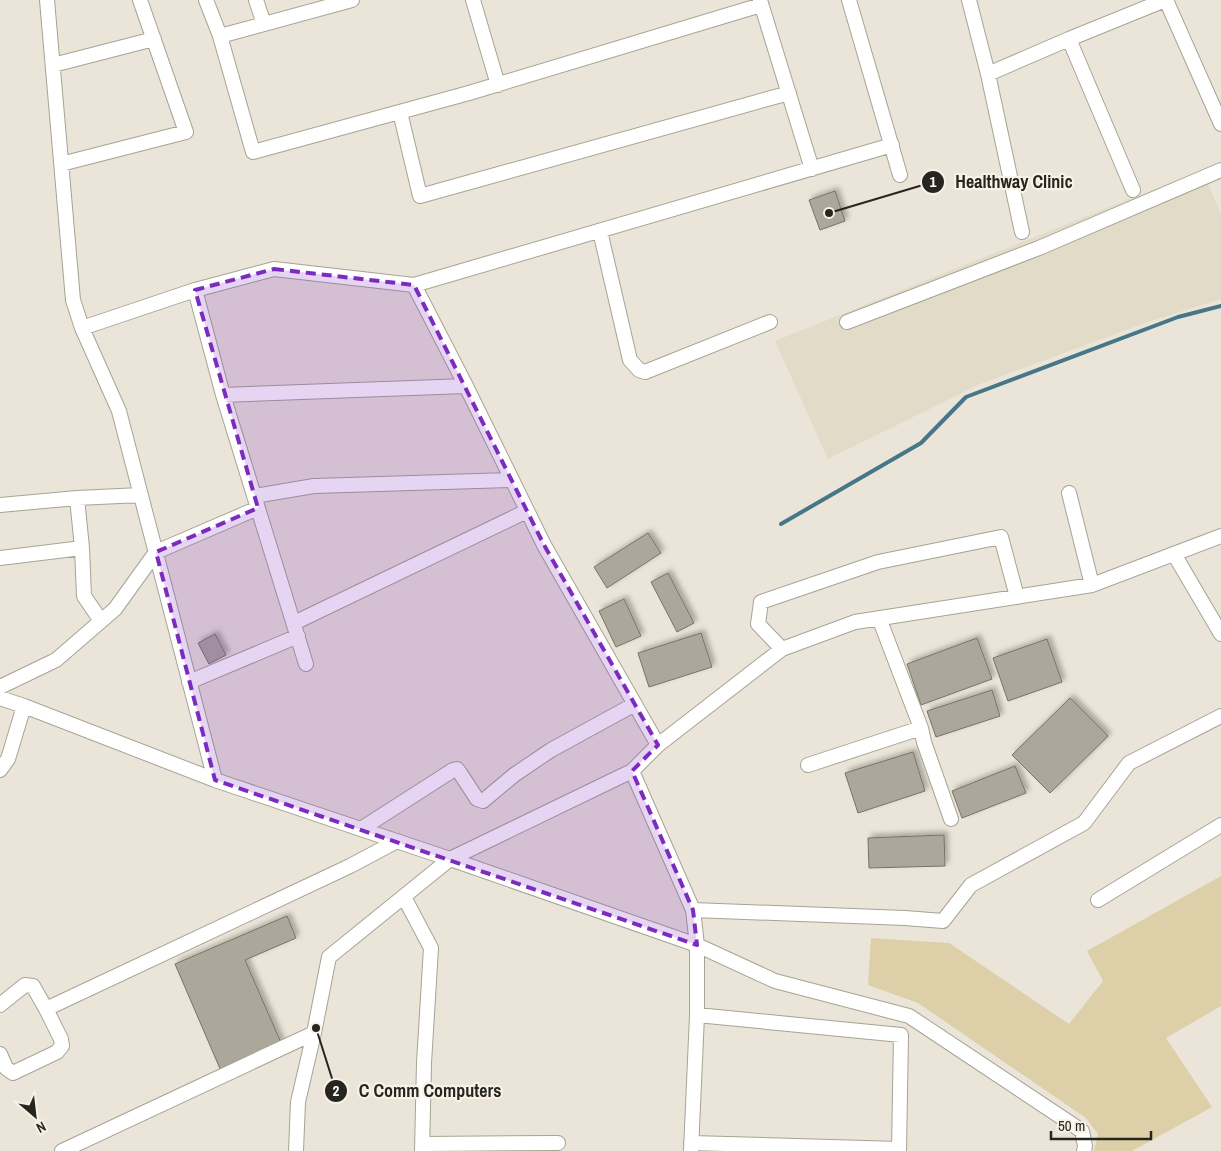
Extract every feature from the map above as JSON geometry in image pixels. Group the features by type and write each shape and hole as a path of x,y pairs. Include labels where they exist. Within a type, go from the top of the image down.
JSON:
{"street":[{"path":"47,0 73,300 82,328 119,411 215,780"},
{"path":"61,164 186,132 140,0"},
{"path":"206,0 220,36 253,152 498,84 761,3 812,168"},
{"path":"256,0 264,24"},
{"path":"220,36 352,0"},
{"path":"473,0 498,84"},
{"path":"849,0 900,175"},
{"path":"969,0 988,74 1022,232"},
{"path":"988,74 1166,0 1216,97 1221,124"},
{"path":"53,65 154,39"},
{"path":"1069,40 1133,190"},
{"path":"400,112 420,196 789,93"},
{"path":"82,328 195,290 274,269 414,285 892,145"},
{"path":"847,322 1039,248 1221,170"},
{"path":"600,231 630,360 639,370 645,372 770,322"},
{"path":"414,285 544,545 658,745"},
{"path":"195,290 223,395 306,664"},
{"path":"223,395 466,386"},
{"path":"0,687 56,660 115,609 156,552 256,502 314,486 512,480"},
{"path":"1069,493 1092,585"},
{"path":"0,505 76,498 141,495"},
{"path":"76,498 82,548 84,596 101,621"},
{"path":"189,682 296,630 527,511"},
{"path":"296,1151 298,1102 329,957 450,859 632,770 658,745 782,649 855,622 1092,585 1221,536"},
{"path":"782,649 758,624 761,602 878,562 1001,537 1017,597"},
{"path":"0,558 82,548"},
{"path":"1174,554 1221,634"},
{"path":"879,618 921,728 924,742 951,819"},
{"path":"0,698 215,780 697,945 775,981 909,1016 1082,1131 1084,1151"},
{"path":"361,829 452,770 457,770 460,773 477,799 483,801 514,775 551,750 635,704"},
{"path":"0,770 8,759 24,706"},
{"path":"692,910 905,918 943,922 971,885 1084,823 1130,763 1221,716"},
{"path":"808,765 921,728"},
{"path":"632,770 692,910 697,945 697,1015 691,1147 899,1150 901,1035 697,1015"},
{"path":"1098,900 1221,825"},
{"path":"46,1009 350,866 397,841"},
{"path":"404,897 431,948 424,1063 422,1147 558,1143"},
{"path":"0,1006 25,986 33,986 61,1039 62,1046 57,1052 13,1073 6,1068 0,1054"},
{"path":"62,1151 314,1033"}],"highlighted area":[{"path":"274,269 414,285 544,545 658,745 632,771 693,910 697,945 215,780 156,552 258,508 195,290"}],"shaded area":[{"path":"1202,170 1221,214 1221,299 1145,323 980,384 828,459 775,341"},
{"path":"1221,876 1221,1006 1166,1038 1212,1107 1132,1151 1094,1151 1098,1134 1086,1118 918,1003 868,985 871,938 949,943 1069,1024 1103,981 1087,951"}],"building":[{"path":"835,191 845,221 820,230 809,200"},
{"path":"648,533 661,553 607,588 594,567"},
{"path":"668,573 694,623 677,632 651,582"},
{"path":"624,599 641,636 616,647 599,611"},
{"path":"701,633 712,667 649,687 638,653"},
{"path":"215,634 226,655 209,664 198,643"},
{"path":"977,638 992,679 921,705 907,664"},
{"path":"1047,639 1062,682 1008,701 993,658"},
{"path":"992,690 1000,716 936,737 927,711"},
{"path":"1070,698 1108,736 1050,793 1012,755"},
{"path":"913,752 925,791 858,813 845,773"},
{"path":"1015,766 1026,793 962,818 952,791"},
{"path":"944,835 945,866 869,868 868,838"},
{"path":"287,916 296,938 245,960 282,1045 221,1071 175,964"}],"waterway":[{"path":"781,524 921,443 966,397 1178,317 1221,306"}],"place":[{"name":"Healthway Clinic","path":"829,213"},
{"name":"C Comm Computers","path":"316,1028"}]}
